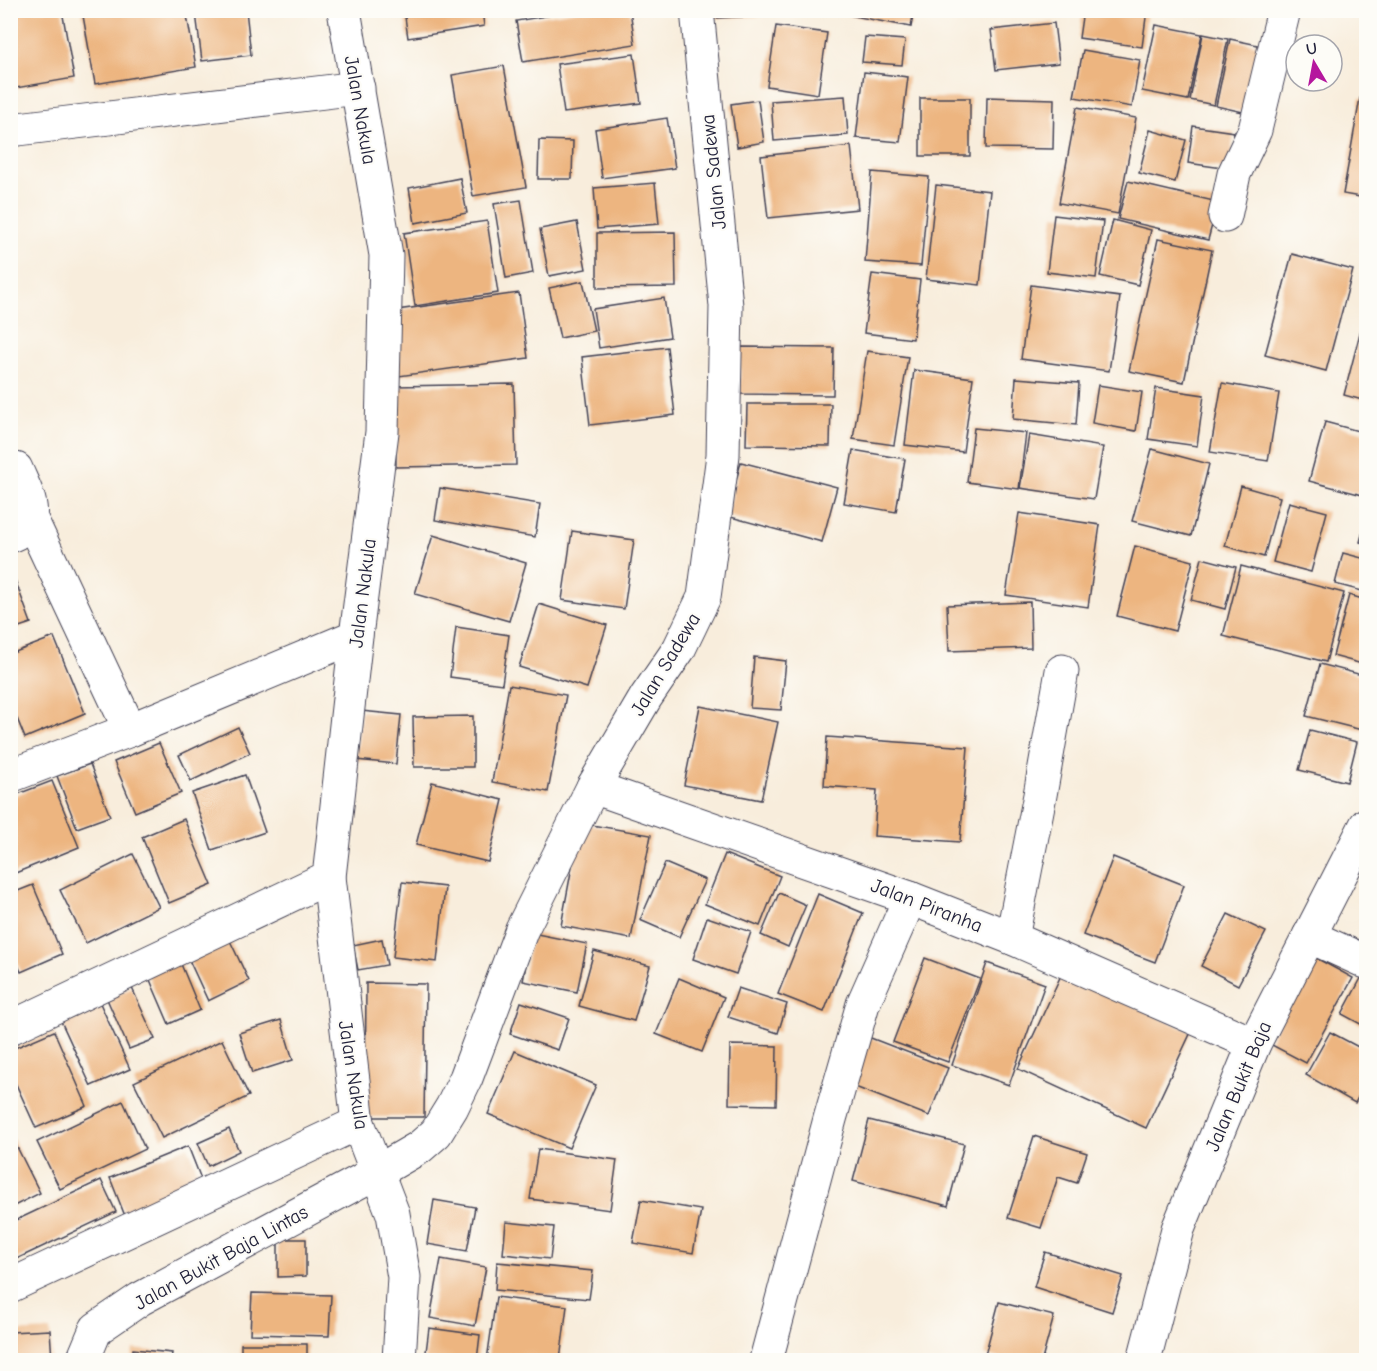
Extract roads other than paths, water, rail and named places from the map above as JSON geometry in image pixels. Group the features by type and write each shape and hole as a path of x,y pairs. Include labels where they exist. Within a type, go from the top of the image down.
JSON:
{"street":[{"name":"Jalan Nakula","path":"344,10 386,255 382,432 329,877 358,1123 393,1214 404,1277 399,1360"},
{"name":"Jalan Sadewa","path":"377,1172 420,1147 436,1133 452,1107 466,1078 522,929 593,787 646,697 679,649 704,597 723,455 726,306 697,10"},
{"path":"1225,216 1234,174 1255,130 1284,10"},
{"path":"10,130 358,88"},
{"path":"12,464 28,498 31,510 21,527 130,730"},
{"path":"10,776 130,730 356,636"},
{"path":"1012,938 1062,671"},
{"name":"Jalan Piranha","path":"593,787 910,898 1012,938 1254,1044"},
{"name":"Jalan Bukit Baja","path":"1144,1360 1178,1229 1254,1044 1366,825"},
{"path":"10,1028 329,877"},
{"path":"766,1360 863,1004 910,898"},
{"path":"1309,936 1366,962"},
{"path":"10,1286 358,1123"},
{"name":"Jalan Bukit Baja Lintas","path":"83,1360 96,1329 140,1299 377,1172"}]}
